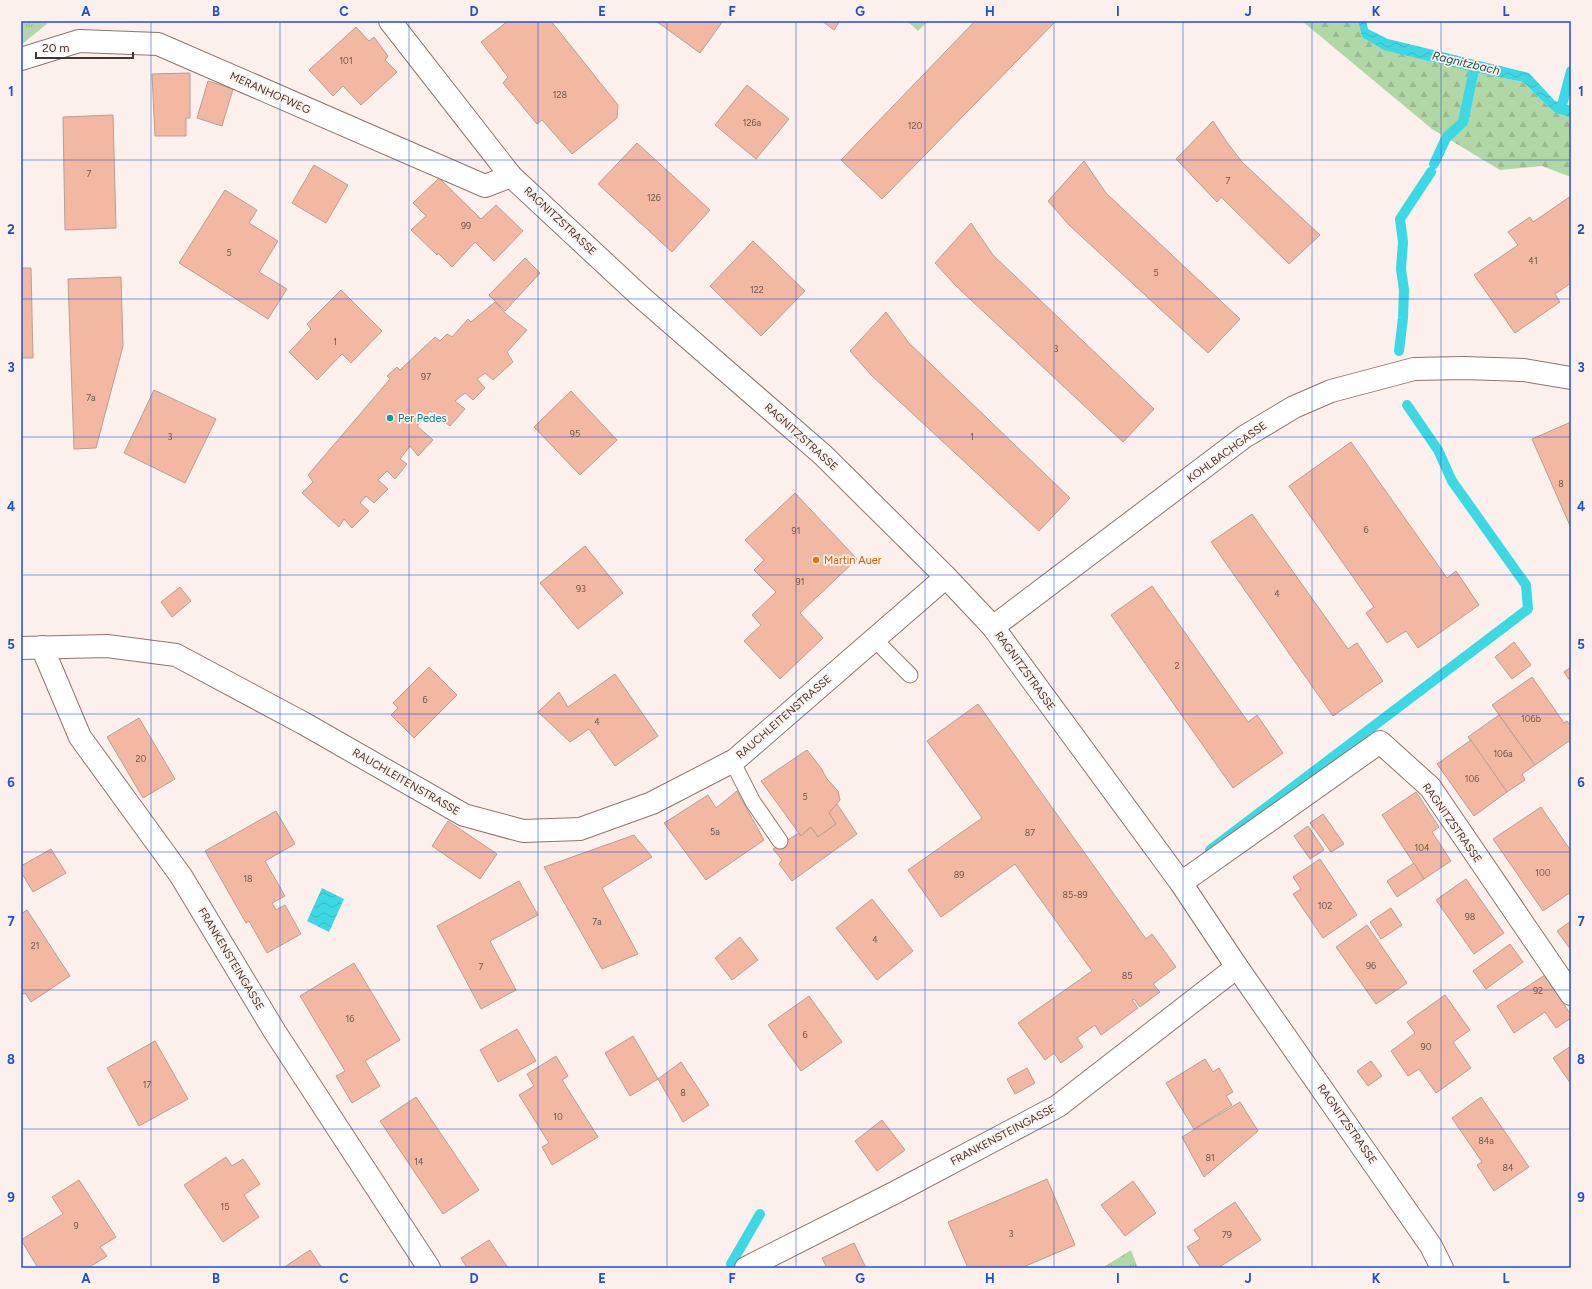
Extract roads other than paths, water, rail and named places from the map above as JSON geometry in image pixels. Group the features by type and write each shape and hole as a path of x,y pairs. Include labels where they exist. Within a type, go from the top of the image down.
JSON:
{"street":[{"name":"RAGNITZSTRASSE","path":"390,21 511,176 640,296 818,450 946,577 993,627 1181,883 1237,967 1431,1246 1442,1268"},
{"name":"MERANHOFWEG","path":"21,59 79,41 158,44 485,186 511,176"},
{"name":"KOHLBACHGASSE","path":"993,627 1244,437 1294,407 1331,391 1414,369 1464,368 1524,370 1571,378"},
{"name":"RAUCHLEITENSTRASSE","path":"31,647 107,646 176,655 303,723 464,815 523,831 580,828 652,803 732,761 946,577"},
{"name":"FRANKENSTEINGASSE","path":"31,647 80,738 181,876 275,1032 429,1268"},
{"name":"RAGNITZSTRASSE","path":"1181,883 1380,742 1430,787 1571,994"},
{"name":"FRANKENSTEINGASSE","path":"746,1268 896,1192 1058,1106 1237,967"}],"lane":[{"path":"874,639 910,675"},
{"path":"732,761 753,802 780,841"}],"water":[{"name":"Ragnitzbach","path":"1358,21 1366,21 1368,29 1388,39 1529,73 1555,101 1571,106 1571,118 1554,112 1523,82 1478,73 1384,50 1362,37"},
{"path":"322,888 344,899 329,932 307,921"}],"waterway":[{"path":"1434,164 1446,138 1463,122 1475,65"},
{"path":"1561,109 1571,71"},
{"path":"1399,351 1403,318 1404,290 1401,269 1403,242 1400,219 1431,172"},
{"path":"1210,850 1528,609 1526,585 1452,481 1438,450 1407,405"},
{"path":"731,1264 760,1214"}],"place":[{"name":"Per Pedes","path":"390,418"},
{"name":"Martin Auer","path":"816,560"}]}
